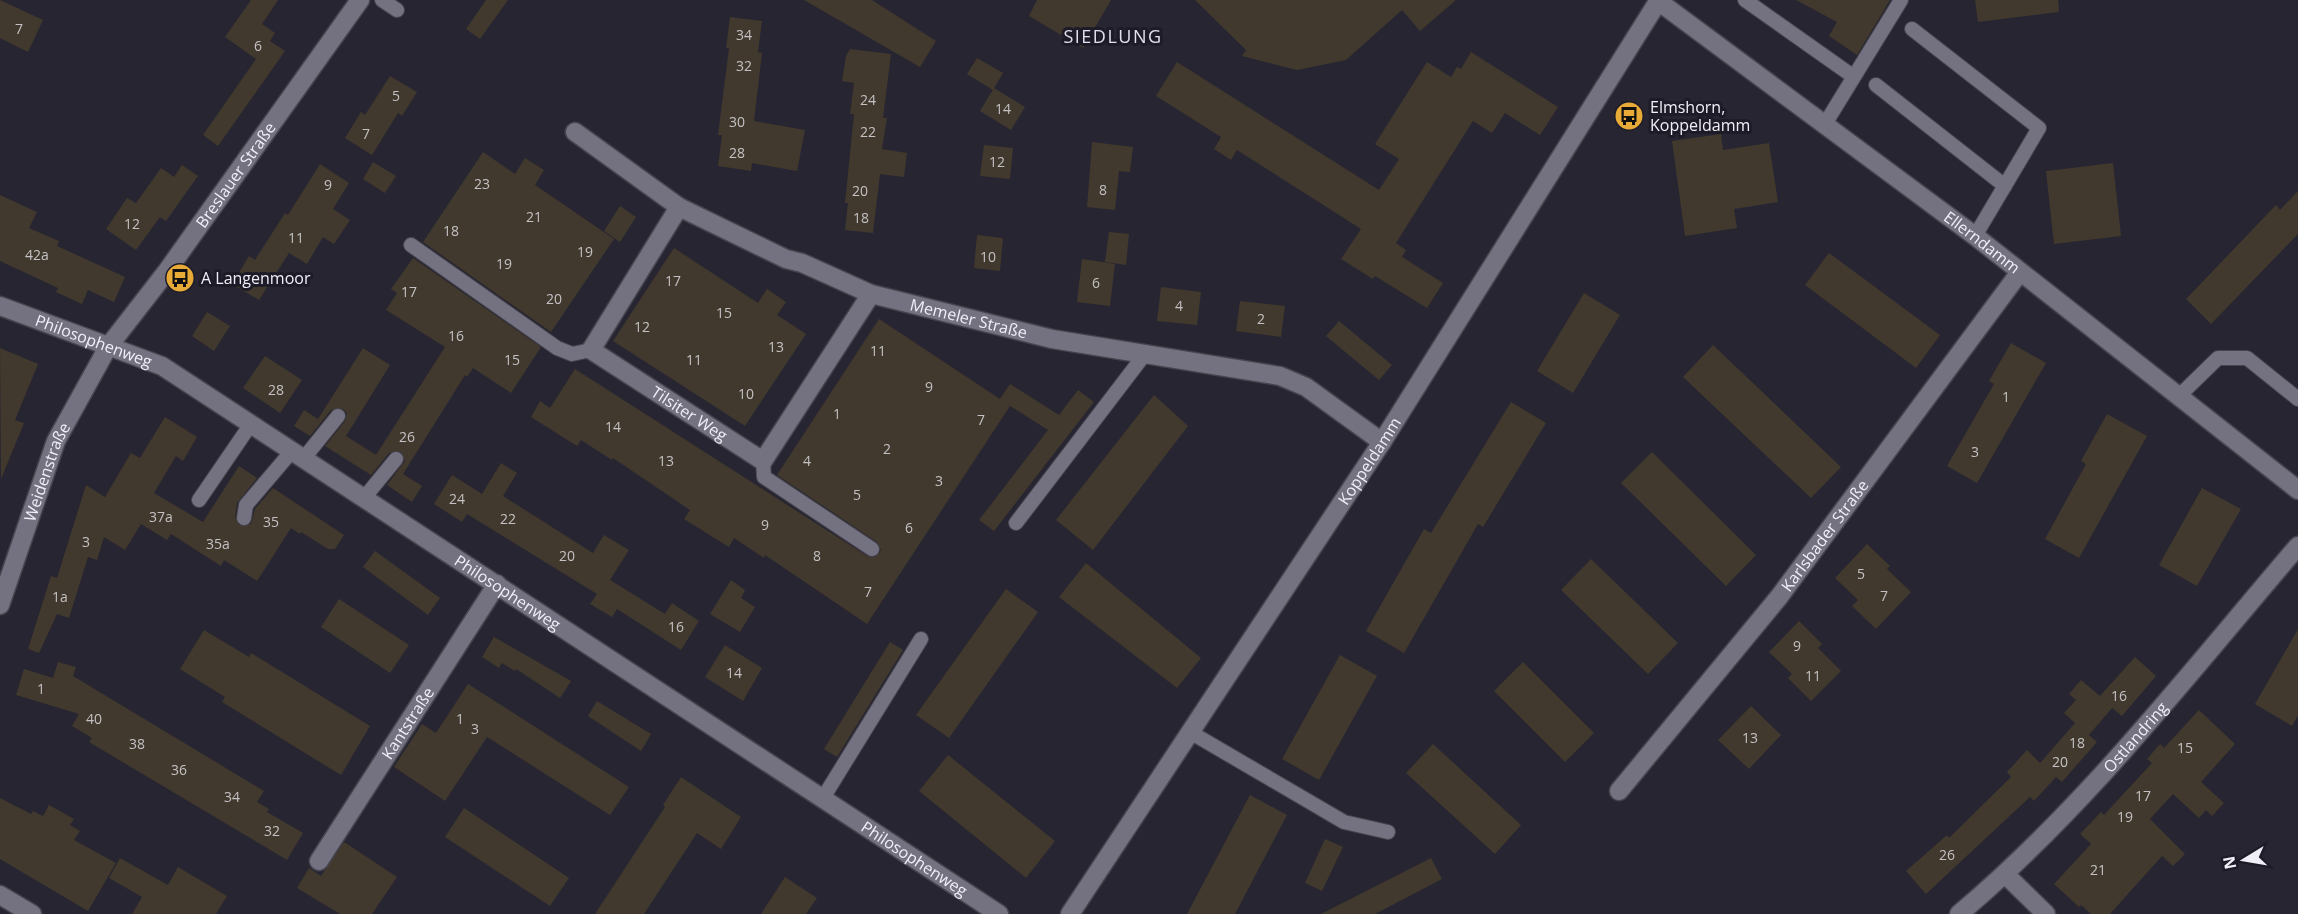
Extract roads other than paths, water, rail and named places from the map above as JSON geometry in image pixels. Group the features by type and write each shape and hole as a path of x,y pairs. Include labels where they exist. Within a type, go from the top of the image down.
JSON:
{"street":[{"name":"Breslauer Straße","path":"108,347 167,271 360,0"},
{"name":"Ellerndamm","path":"1659,0 1975,236 2298,490"},
{"name":"Koppeldamm","path":"1070,914 1382,442 1659,0"},
{"name":"Memeler Straße","path":"575,132 679,207 786,259 871,294 1052,339 1280,376 1306,387 1382,442"},
{"path":"591,350 679,207"},
{"name":"Karlsbader Straße","path":"1619,791 1779,597 2020,272"},
{"path":"763,461 871,294"},
{"name":"Philosophenweg","path":"0,306 162,366 999,914"},
{"name":"Weidenstraße","path":"0,605 56,441 108,347"},
{"name":"Tilsiter Weg","path":"591,350 763,461"},
{"name":"Ostlandring","path":"1959,914 2006,875 2114,762 2298,546"},
{"name":"Kantstraße","path":"319,861 497,584"},
{"path":"2006,875 2046,914"},
{"path":"0,895 32,914"}],"lane":[{"path":"382,0 397,10"},
{"path":"1745,0 1854,77"},
{"path":"1826,124 1901,0"},
{"path":"1912,29 2039,128 1975,236"},
{"path":"1876,85 2005,186"},
{"path":"411,245 557,348 572,354 591,350"},
{"path":"1016,523 1145,354"},
{"path":"2179,396 2218,358 2247,358 2298,399"},
{"path":"244,518 246,505 338,416"},
{"path":"199,500 251,424"},
{"path":"364,498 396,459"},
{"path":"763,461 764,477 873,549"},
{"path":"823,798 921,639"},
{"path":"1190,732 1344,822 1388,832"}],"place":[{"name":"Elmshorn, Koppeldamm","path":"1629,116"},
{"name":"A Langenmoor","path":"180,278"}],"district":[{"name":"SIEDLUNG","path":"1113,37"}]}
